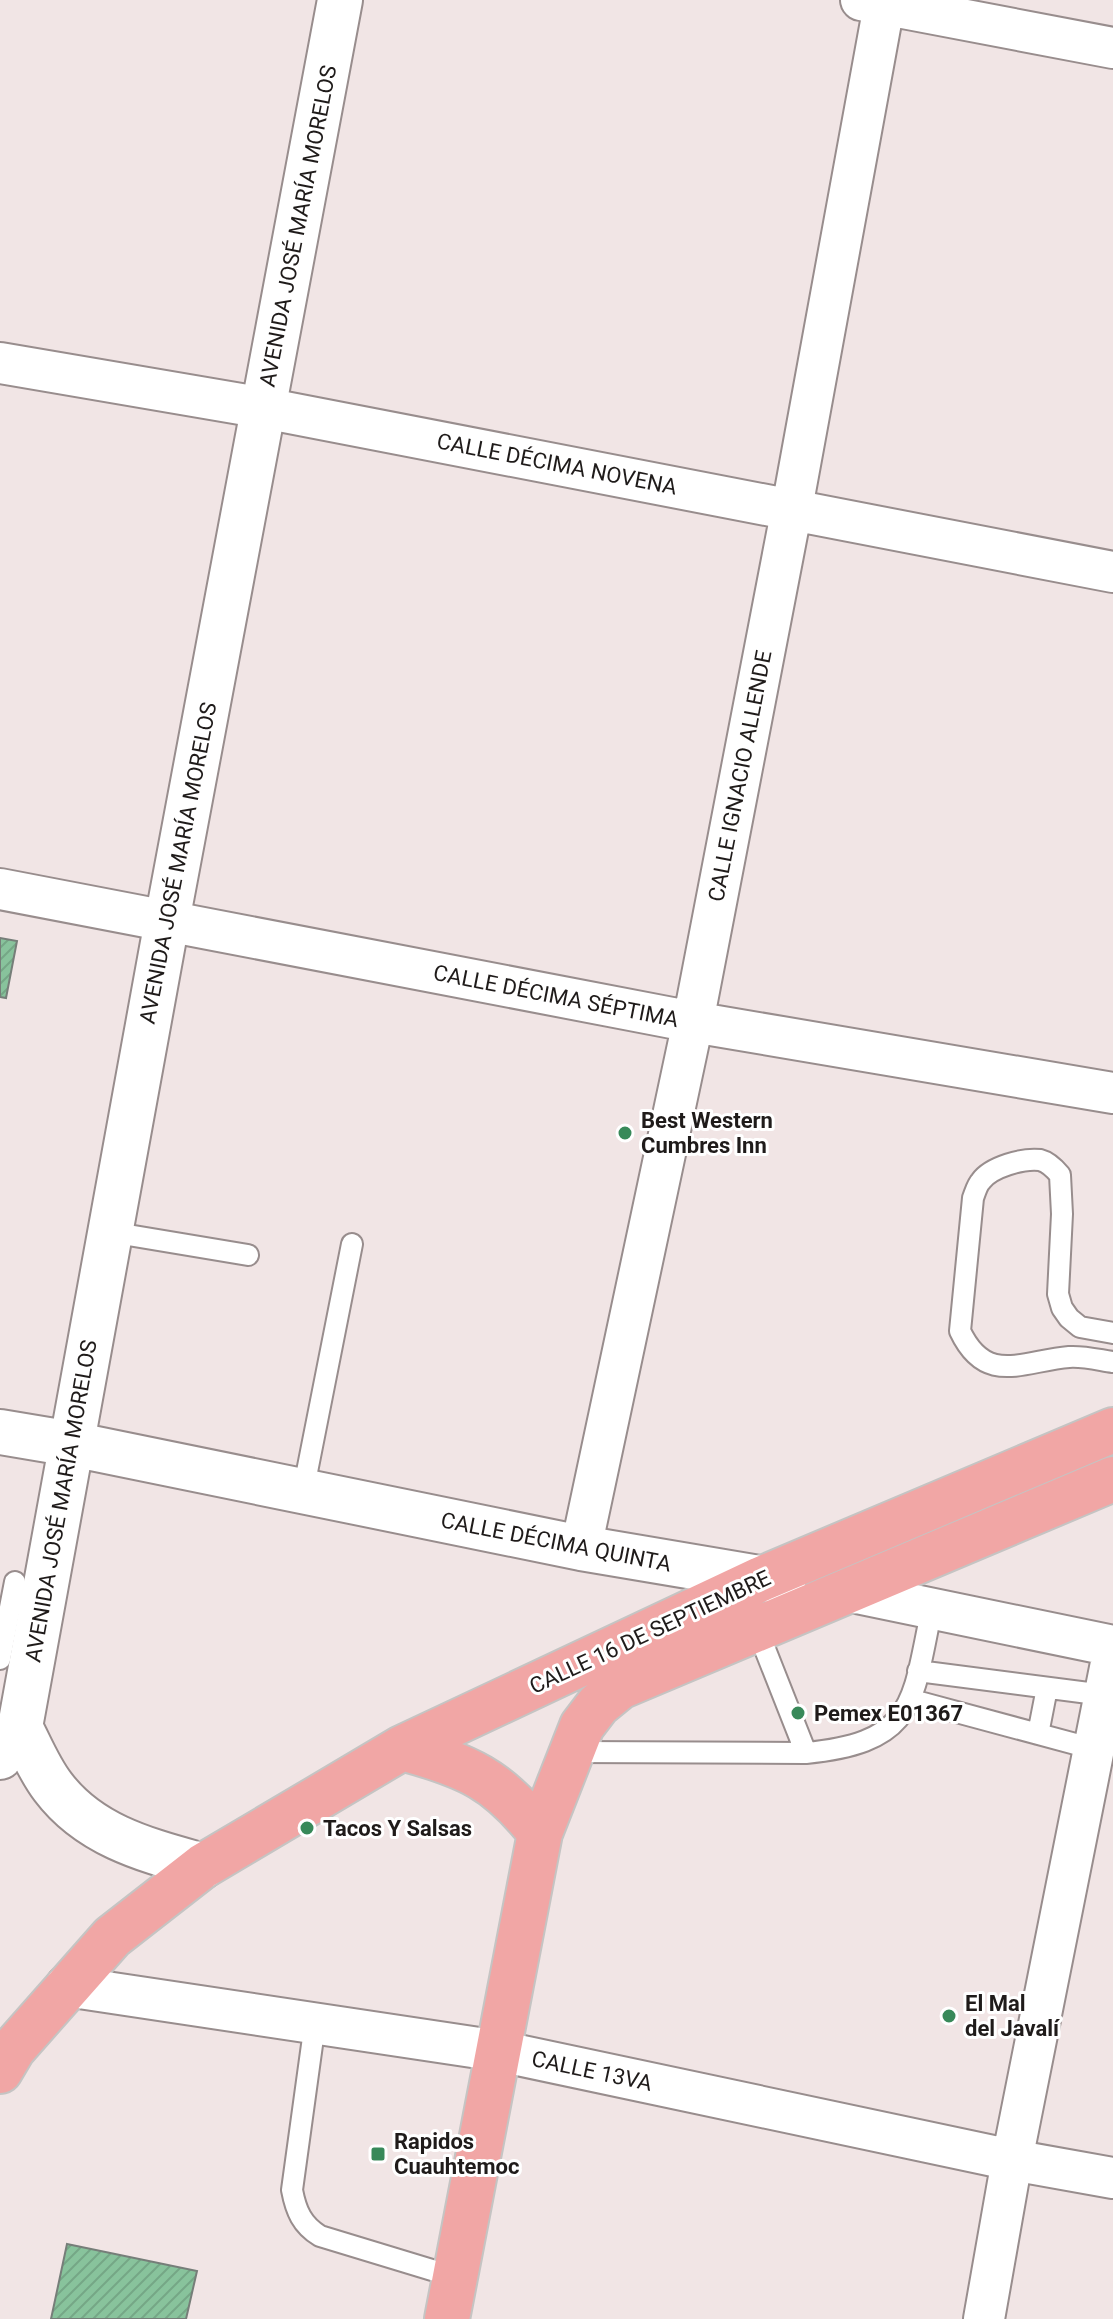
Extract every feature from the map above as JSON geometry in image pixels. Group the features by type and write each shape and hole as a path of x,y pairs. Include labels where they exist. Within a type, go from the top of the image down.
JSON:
{"main road":[{"name":"AVENIDA JOSÉ MARÍA MORELOS","path":"14,1719 20,1582 72,1444 340,0"},
{"name":"CALLE 16 DE SEPTIEMBRE","path":"203,1866 402,1748 761,1579 1113,1430"},
{"name":"CALLE DÉCIMA QUINTA","path":"0,1432 581,1548 847,1591"},
{"name":"CALLE 16 DE SEPTIEMBRE","path":"447,2319 540,1833 582,1726 598,1705 620,1687 1113,1479"},
{"path":"14,1719 52,1786 92,1826 135,1848 203,1866"},
{"path":"402,1748 449,1760 490,1781 517,1804 540,1833"},
{"path":"0,2071 13,2049 112,1937 203,1866"}],"street":[{"path":"877,2 1113,48"},
{"name":"CALLE IGNACIO ALLENDE","path":"581,1548 693,1022 792,508 877,2"},
{"name":"CALLE DÉCIMA NOVENA","path":"0,363 264,408 1113,572"},
{"name":"CALLE DÉCIMA SÉPTIMA","path":"0,889 693,1022 1113,1093"},
{"name":"CALLE DÉCIMA QUINTA","path":"847,1591 1113,1646"},
{"path":"984,2319 1012,2160 1113,1653"},
{"name":"CALLE 13VA","path":"66,1986 499,2051 1012,2160 1113,2178"}],"lane":[{"path":"1113,1333 1080,1327 1062,1308 1058,1294 1062,1214 1060,1175 1041,1160 1008,1164 991,1171 979,1182 973,1198 960,1331 976,1357 1005,1367 1076,1357 1113,1362"},
{"path":"110,1232 248,1255"},
{"path":"303,1492 352,1244"},
{"path":"1076,1357 1080,1327"},
{"path":"0,1659 20,1582"},
{"path":"572,1752 806,1753 833,1751 858,1743 891,1728 901,1719 912,1700 932,1608"},
{"path":"757,1629 806,1753"},
{"path":"918,1671 1104,1695"},
{"path":"1038,1734 1047,1688"},
{"path":"912,1700 1094,1749"},
{"path":"315,2023 292,2190 300,2216 307,2227 320,2236 455,2277"}],"building":[{"path":"0,938 17,941 6,998 0,997"},
{"path":"67,2244 197,2271 186,2319 51,2319"}],"place":[{"name":"Best Western Cumbres Inn","path":"625,1133"},
{"name":"Pemex E01367","path":"798,1713"},
{"name":"Tacos Y Salsas","path":"307,1828"},
{"name":"El Mal del Javalí","path":"949,2016"},
{"name":"Rapidos Cuauhtemoc","path":"378,2154"}]}
